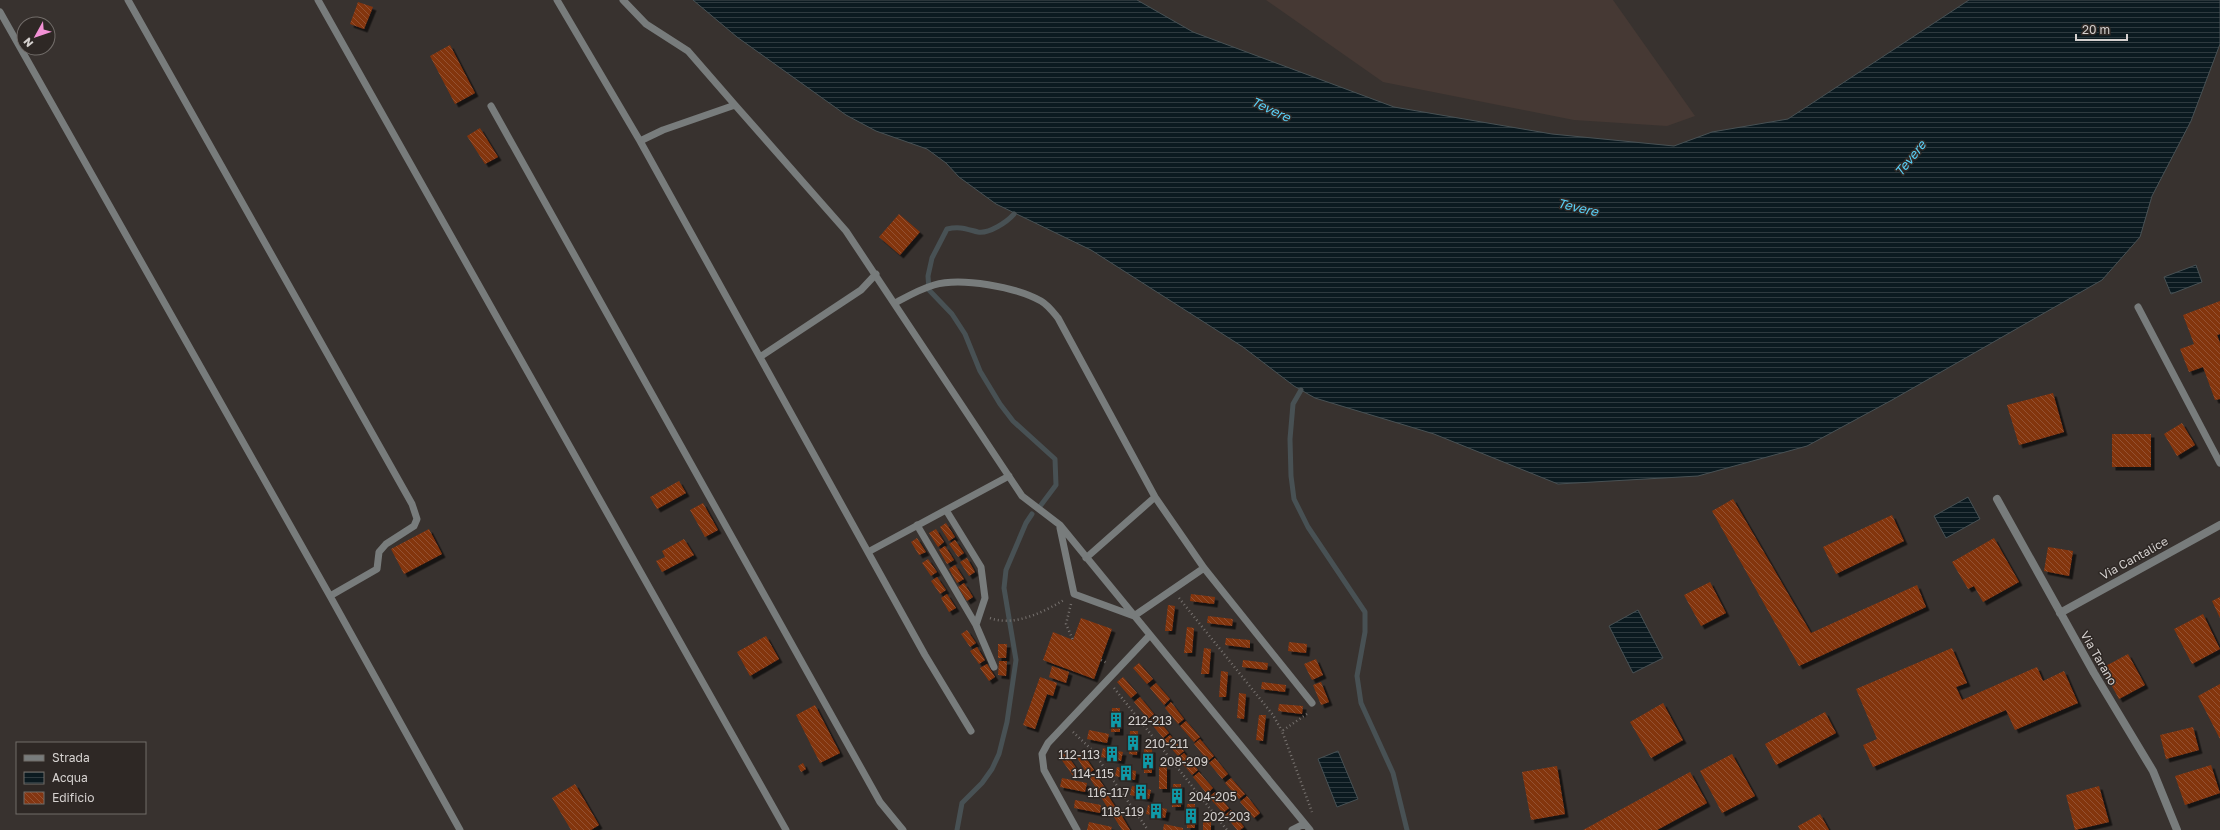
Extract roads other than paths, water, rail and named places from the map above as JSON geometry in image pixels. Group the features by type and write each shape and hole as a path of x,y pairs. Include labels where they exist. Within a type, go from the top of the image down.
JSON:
{"street":[{"name":"Via Tarano","path":"1996,498 2098,680 2153,771 2177,830"},
{"name":"Via Cantalice","path":"2060,613 2220,525"}],"lane":[{"path":"128,0 412,504 417,518 414,526 386,544 379,552 377,569 330,596"},
{"path":"318,0 786,830"},
{"path":"557,0 640,141 925,655 971,731"},
{"path":"622,0 646,24 688,51 846,231 876,274 941,376 1022,496 1060,526 1310,830"},
{"path":"0,12 330,596 460,830"},
{"path":"640,141 663,130 735,105"},
{"path":"491,106 880,802 903,830"},
{"path":"760,357 861,290 876,274"},
{"path":"895,303 915,292 934,285 953,281 975,282 1001,288 1040,300 1048,306 1058,318 1155,497 1204,568 1312,703"},
{"path":"2138,307 2220,462"},
{"path":"868,552 1009,476"},
{"path":"1086,558 1155,497"},
{"path":"946,510 981,567 985,598 976,625"},
{"path":"917,525 976,625 994,667"},
{"path":"1060,526 1074,594 1134,616"},
{"path":"1134,616 1149,604 1173,590 1204,568"},
{"path":"1077,830 1044,770 1042,754 1048,743 1150,635"},
{"path":"1292,830 1304,824"}],"water":[{"name":"Tevere","path":"693,0 1137,0 1193,32 1394,107 1552,134 1674,146 1712,132 1788,119 1969,0 2220,0 2220,44 2191,121 2152,196 2140,237 2102,280 1892,400 1807,446 1698,476 1558,484 1434,434 1315,398 1294,386 1243,347 1091,250 996,204 959,177 946,163 927,149 876,131 846,115 737,37"},
{"path":"2196,265 2202,282 2171,294 2164,277"},
{"path":"1968,497 1980,519 1946,538 1934,516"},
{"path":"1638,610 1663,658 1633,673 1609,626"},
{"path":"1338,751 1358,799 1337,807 1318,759"}],"waterway":[{"path":"1014,214 1002,224 987,231 978,232 959,228 947,229 932,258 928,276 929,290 952,314 965,334 980,371 1000,404 1013,421 1055,459 1056,485 1041,505"},
{"path":"1301,390 1293,404 1290,439 1291,476 1294,499 1308,527 1365,612 1365,632 1357,676 1361,703 1393,773 1407,830"},
{"path":"957,830 962,803 982,783 992,769 999,754 1007,722 1016,660 1004,588 1006,570 1026,523 1032,514"}],"place":[{"name":"212-213","path":"1116,720"},
{"name":"210-211","path":"1133,743"},
{"name":"112-113","path":"1112,754"},
{"name":"208-209","path":"1148,761"},
{"name":"114-115","path":"1126,773"},
{"name":"116-117","path":"1141,792"},
{"name":"204-205","path":"1177,796"},
{"name":"118-119","path":"1156,811"},
{"name":"202-203","path":"1191,816"}]}
